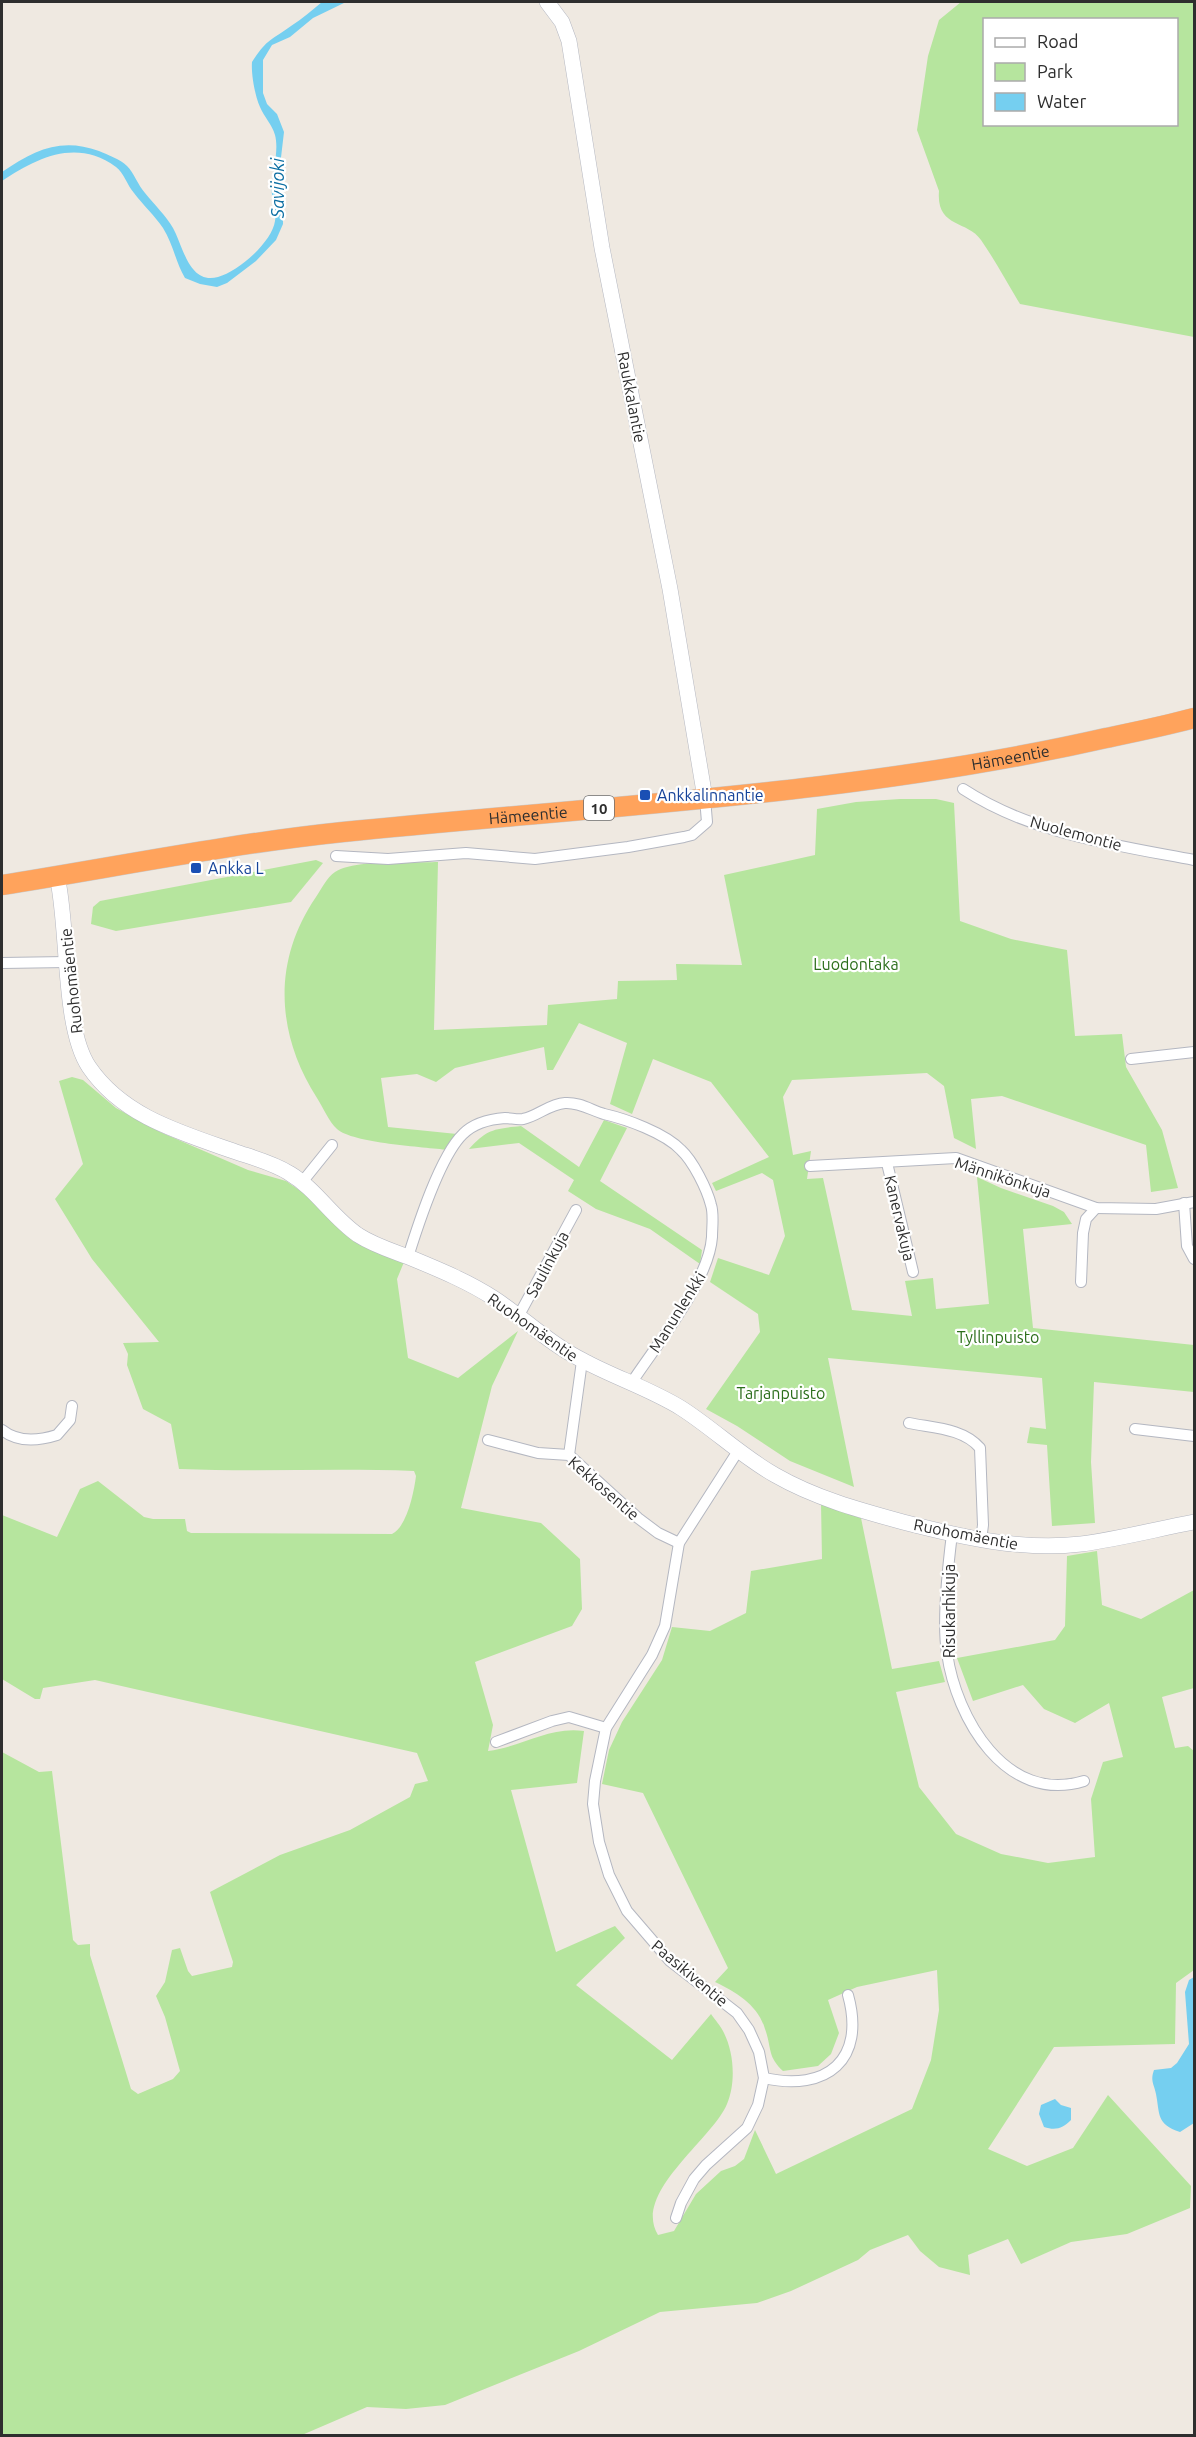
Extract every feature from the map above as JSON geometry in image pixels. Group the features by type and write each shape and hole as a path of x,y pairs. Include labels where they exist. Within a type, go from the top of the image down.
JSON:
{"highway":[{"name":"Hämeentie","path":"2,885 179,855 339,832 705,798 942,770 1060,749 1194,718"}],"street":[{"name":"Raukkalantie","path":"547,2 562,22 569,40 602,248 670,589 705,798"},
{"name":"Nuolemontie","path":"963,789 1001,809 1054,831 1194,861"},
{"path":"336,855 388,859 466,853 535,859 628,847 692,835 707,822 705,798"},
{"name":"Ruohomäentie","path":"57,876 62,898 72,1012 78,1042 87,1065 104,1085 122,1102 149,1119 278,1166 303,1181 325,1207 358,1234 380,1248 408,1257 468,1283 495,1299 582,1360 632,1382 682,1409 738,1451 804,1491 868,1512 952,1534 1032,1546 1081,1544 1194,1522"},
{"path":"2,963 68,962"},
{"path":"1131,1059 1194,1052"},
{"name":"Manunlenkki","path":"408,1257 422,1213 452,1150 463,1134 481,1122 504,1118 524,1119 552,1105 567,1102 584,1105 601,1113 627,1120 655,1133 681,1149 700,1179 712,1207 712,1238 709,1259 699,1280 632,1382"},
{"path":"303,1181 332,1145"},
{"name":"Männikönkuja","path":"810,1166 956,1158 1096,1208 1156,1209 1189,1203"},
{"name":"Kanervakuja","path":"887,1163 913,1272"},
{"path":"1189,1203 1187,1246 1194,1259"},
{"path":"1081,1282 1083,1233 1086,1219 1096,1208"},
{"name":"Saulinkuja","path":"518,1317 576,1210"},
{"path":"569,1455 582,1360"},
{"path":"2,1430 9,1436 26,1440 44,1439 57,1435 70,1420 72,1406"},
{"path":"909,1423 961,1434 972,1439 980,1448 983,1525 981,1540"},
{"path":"1135,1429 1194,1436"},
{"name":"Kekkosentie","path":"488,1440 538,1453 569,1455 638,1518 658,1533 679,1543"},
{"name":"Paasikiventie","path":"676,2218 681,2203 694,2180 706,2165 747,2128 758,2105 764,2078 759,2052 749,2030 737,2013 670,1961 627,1911 609,1875 599,1842 593,1804 594,1781 606,1728 652,1655 665,1626 679,1543 738,1451"},
{"name":"Risukarhikuja","path":"952,1534 946,1650 952,1681 965,1712 978,1736 1010,1771 1051,1786 1084,1781"},
{"path":"496,1742 552,1721 569,1718 606,1728"},
{"path":"764,2078 800,2081 821,2078 834,2068 845,2056 852,2037 854,2016 848,1995"}],"green space":[{"path":"961,2 1194,2 1194,337 1020,304 981,240 968,229 947,217 939,203 939,191 917,130 928,56 939,20"},
{"path":"936,799 954,803 960,921 1011,939 1067,950 1075,1036 1122,1034 1126,1067 1162,1130 1178,1188 1151,1192 1146,1145 1002,1096 971,1099 976,1149 954,1138 944,1086 927,1073 792,1080 783,1097 793,1155 811,1151 807,1179 823,1178 852,1310 912,1316 905,1281 933,1278 936,1309 989,1304 977,1177 1053,1206 1064,1212 1072,1224 1023,1229 1033,1328 1194,1345 1194,1392 1094,1382 1091,1462 1095,1523 1052,1526 1047,1445 1027,1443 1030,1427 1046,1429 1042,1378 828,1358 854,1487 790,1461 737,1426 706,1409 760,1332 758,1314 710,1282 718,1258 769,1275 785,1236 773,1180 762,1173 716,1191 712,1183 769,1157 711,1082 653,1059 632,1114 610,1104 627,1043 579,1023 553,1070 547,1070 544,1047 455,1068 436,1082 417,1074 381,1078 388,1127 457,1134 448,1150 372,1141 345,1134 337,1129 303,1074 293,1049 287,1023 285,998 286,972 292,946 302,921 324,884 332,874 344,868 369,863 438,862 434,1030 547,1025 548,1005 617,999 618,981 677,980 676,964 742,965 724,875 815,855 817,809 856,802"},
{"path":"316,860 323,863 291,902 116,931 91,924 93,907 100,901"},
{"path":"72,1077 83,1080 116,1108 160,1132 248,1170 286,1181 404,1262 397,1279 408,1358 458,1378 518,1331 492,1386 461,1508 541,1523 580,1559 582,1609 572,1626 475,1662 493,1725 488,1751 559,1731 584,1731 577,1783 511,1790 556,1952 615,1926 625,1938 576,1985 672,2060 711,2014 724,2033 732,2059 732,2087 727,2104 719,2118 677,2167 664,2185 656,2202 653,2219 658,2235 674,2231 696,2194 721,2171 735,2166 744,2159 755,2130 776,2174 912,2109 931,2060 939,2010 937,1970 857,1987 828,2000 839,2033 831,2054 818,2066 783,2071 772,2056 762,2021 752,2006 731,1990 715,1982 728,1968 643,1793 602,1784 609,1750 622,1722 662,1660 672,1627 710,1631 746,1613 751,1571 822,1559 821,1503 861,1518 892,1669 939,1661 945,1682 896,1692 919,1787 956,1834 1001,1854 1048,1863 1095,1857 1091,1799 1103,1762 1123,1757 1109,1703 1075,1723 1044,1709 1023,1685 973,1701 957,1658 1055,1640 1065,1626 1067,1556 1097,1551 1102,1605 1141,1619 1194,1590 1194,1688 1162,1697 1175,1748 1188,1746 1194,1751 1194,1970 1176,1983 1175,2044 1054,2047 988,2149 1027,2166 1073,2148 1108,2095 1191,2186 1190,2208 1127,2234 1071,2242 1021,2264 1008,2239 968,2255 970,2275 939,2267 920,2251 908,2235 870,2250 858,2260 791,2291 757,2303 660,2312 579,2351 445,2405 406,2409 367,2407 302,2435 2,2435 2,1752 39,1772 52,1771 73,1940 78,1945 90,1944 90,1955 131,2089 138,2094 173,2079 180,2071 165,2017 156,1996 165,1982 172,1950 180,1948 192,1976 232,1967 233,1962 210,1892 280,1855 350,1830 410,1797 415,1784 428,1781 417,1753 95,1680 43,1688 40,1699 35,1699 2,1679 2,1515 57,1537 80,1489 98,1481 144,1517 185,1519 187,1531 191,1533 392,1534 406,1517 416,1476 414,1471 179,1469 171,1424 143,1409 127,1365 128,1354 123,1343 159,1342 92,1259 55,1199 83,1164 59,1081"},
{"path":"604,1120 627,1128 600,1181 702,1250 700,1264 650,1229 596,1209 568,1191 574,1180 519,1143 469,1149 481,1137 492,1131 521,1126 579,1167"}],"water":[{"name":"Savijoki","path":"322,2 346,2 313,18 290,37 272,45 263,60 263,93 267,104 277,114 284,132 278,183 283,224 276,240 256,261 227,283 217,287 185,278 163,228 119,170 101,158 86,154 57,154 29,165 2,181 2,172 25,157 48,148 72,145 99,151 127,166 170,224 194,270 208,278 218,277 235,269 253,255 268,238 275,221 272,189 276,141 274,131 256,97 252,62 269,41"},
{"path":"1194,1977 1194,2123 1180,2132 1167,2126 1160,2118 1152,2077 1154,2070 1171,2068 1177,2063 1189,2044 1185,1992 1189,1980"},
{"path":"1055,2099 1061,2105 1071,2108 1071,2120 1059,2128 1052,2129 1044,2127 1039,2114 1041,2105"}],"place":[{"name":"Ankkalinnantie","path":"645,795"},
{"name":"Ankka L","path":"196,868"}],"park label":[{"name":"Luodontaka","path":"856,964"},
{"name":"Tyllinpuisto","path":"998,1337"},
{"name":"Tarjanpuisto","path":"781,1393"}]}
